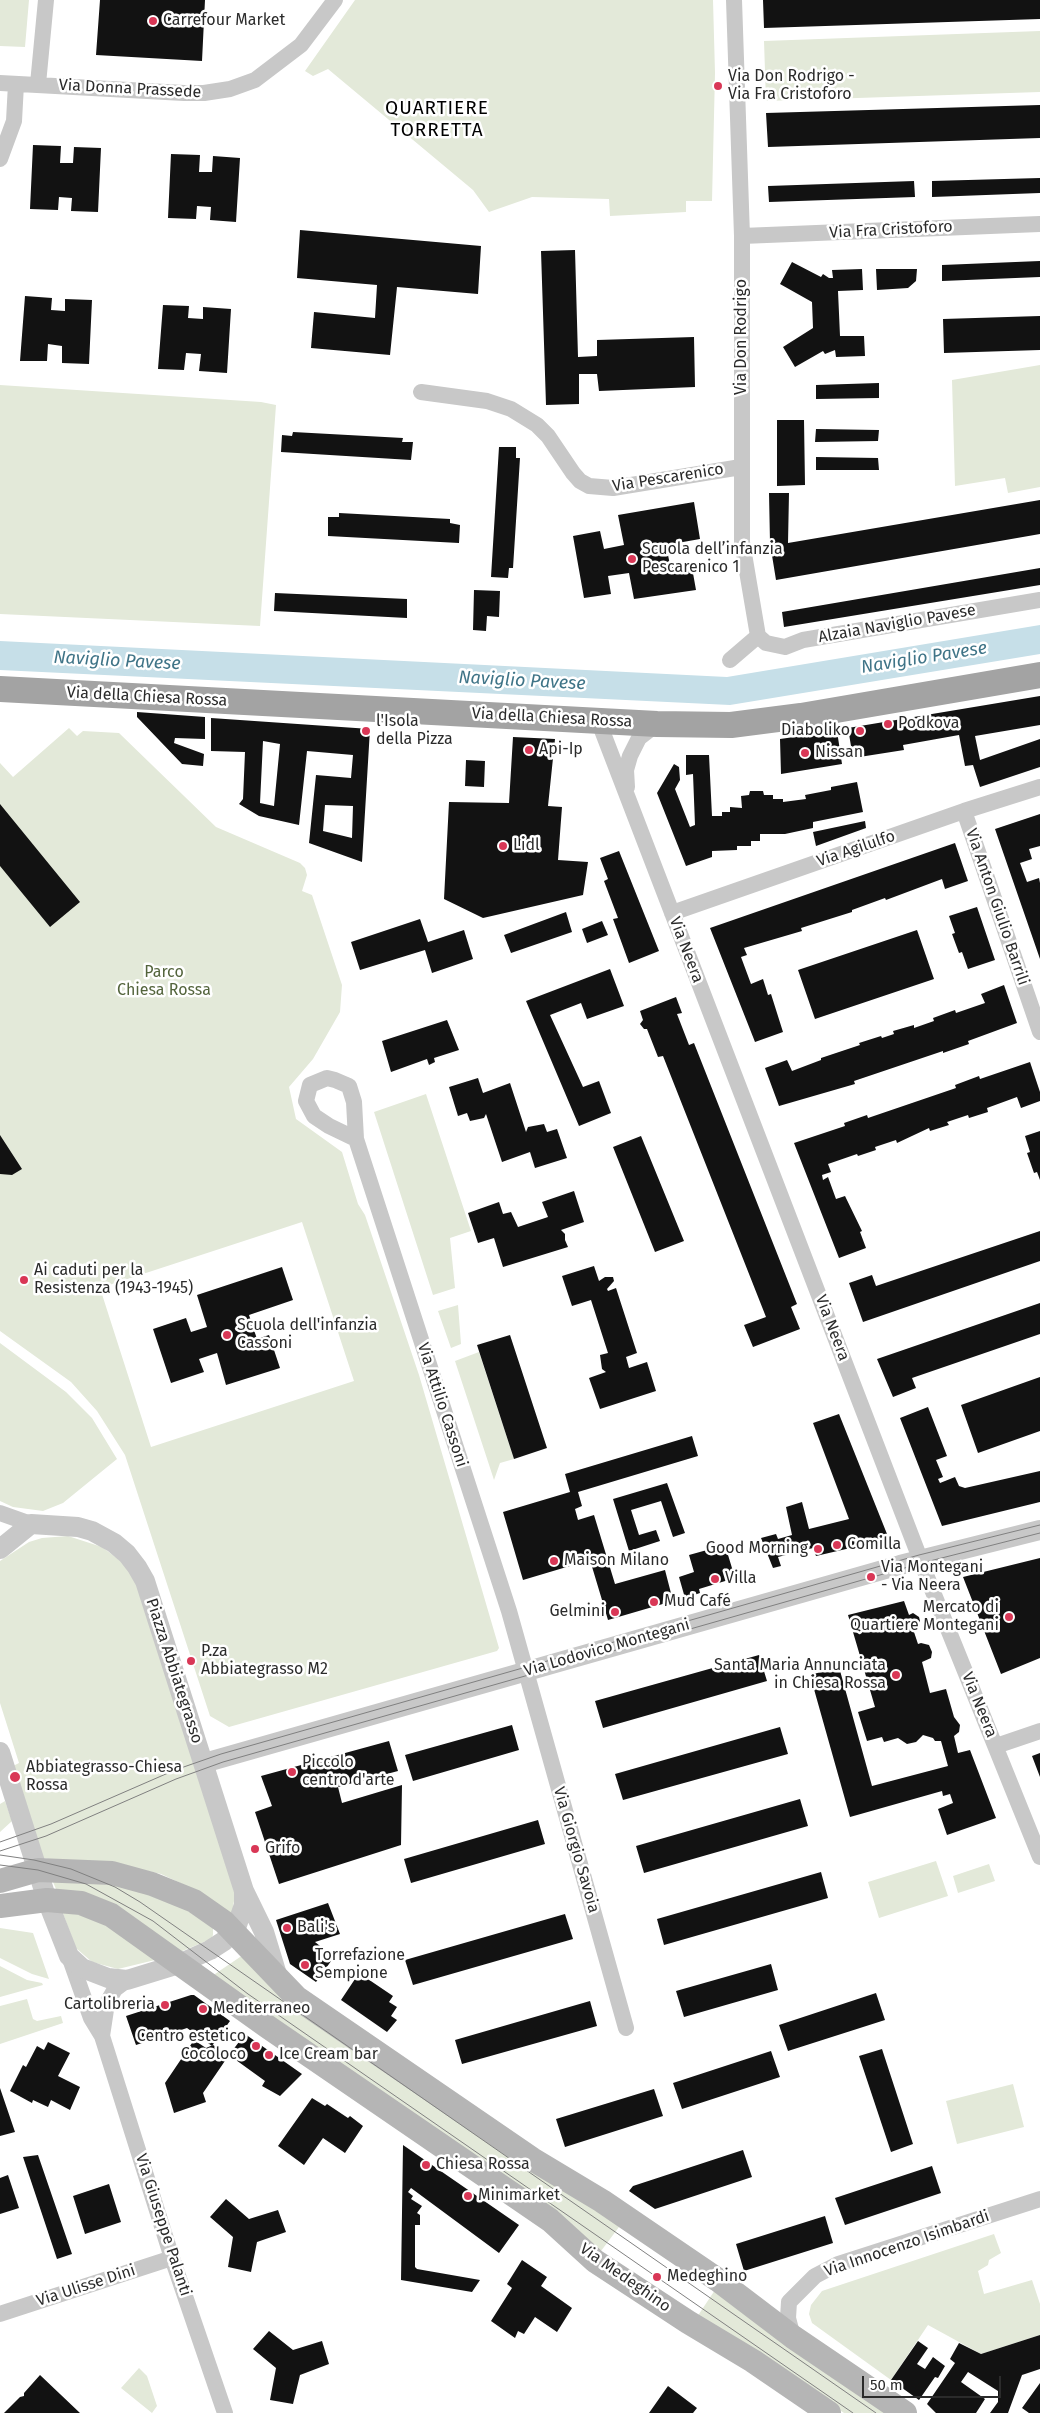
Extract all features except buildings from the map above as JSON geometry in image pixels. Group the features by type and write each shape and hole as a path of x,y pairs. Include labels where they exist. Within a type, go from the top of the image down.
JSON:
{"main road":[{"name":"Via della Chiesa Rossa","path":"0,689 657,724 731,724 766,721 1040,675"},
{"path":"0,1881 38,1870 112,1873 152,1884 194,1901 224,1922 297,1998 532,2159 604,2202 718,2280 794,2337 904,2413"},
{"path":"0,1906 47,1900 80,1903 111,1915 180,1964"},
{"name":"Via Medeghino","path":"180,1964 550,2220 595,2260 688,2322 753,2361 829,2413"}],"street":[{"name":"Via Donna Prassede","path":"38,84 46,0"},
{"name":"Via Donna Prassede","path":"0,159 14,121 8,83 204,94 230,89 255,80 301,44 335,0"},
{"name":"Via Don Rodrigo","path":"734,0 742,236 742,542 758,636"},
{"name":"Via Fra Cristoforo","path":"742,236 1040,224"},
{"name":"Via Pescarenico","path":"421,392 487,401 511,409 537,425 548,436 573,473 580,481 589,486 613,488 741,467"},
{"name":"Alzaia Naviglio Pavese","path":"758,636 766,644 785,647 803,640 1040,600"},
{"path":"730,660 758,636"},
{"name":"Via Neera","path":"598,720 921,1560 1040,1857"},
{"name":"Via Neera","path":"627,797 626,770 630,756 639,738 657,724"},
{"name":"Via Agilulfo","path":"672,913 964,811 1040,787"},
{"name":"Via Anton Giulio Barrili","path":"964,811 1040,1032"},
{"name":"Via Attilio Cassoni","path":"356,1139 506,1601 525,1672"},
{"name":"Piazza Abbiategrasso","path":"0,1513 31,1524 78,1527 92,1531 114,1543 127,1554 137,1567 145,1581 244,1891 264,1932 278,1980"},
{"path":"0,1549 31,1524"},
{"name":"Via Lodovico Montegani","path":"204,1763 921,1560 1040,1530"},
{"name":"Via Giorgio Savoia","path":"525,1672 626,2028"},
{"path":"996,1746 1040,1731"},
{"path":"0,1752 47,1900 91,2018 102,2036"},
{"name":"Piazza Abbiategrasso","path":"69,1956 82,1968 95,1974 108,1978 127,1980 180,1964 210,1950 233,1932 242,1917 244,1891"},
{"name":"Piazza Abbiategrasso","path":"102,2036 106,2003 115,1990 127,1980"},
{"name":"Via Giuseppe Palanti","path":"102,2036 172,2258 225,2413"},
{"name":"Via Innocenzo Isimbardi","path":"794,2337 788,2318 790,2302 814,2276 838,2264 1040,2199"},
{"name":"Via Ulisse Dini","path":"0,2314 172,2258"}],"green space":[{"path":"0,0 29,0 25,47 0,46"},
{"path":"355,0 713,0 715,73 712,201 686,201 686,212 610,216 609,199 532,197 489,212 473,190 328,69 313,76 305,71"},
{"path":"1040,31 1040,92 766,101 764,41"},
{"path":"1040,365 1040,487 1008,493 1005,478 955,486 952,380"},
{"path":"0,385 261,402 276,405 260,626 0,614"},
{"name":"Parco Chiesa Rossa","path":"69,728 77,736 83,731 119,733 216,827 300,863 305,868 307,875 302,891 312,895 342,985 340,1012 313,1059 289,1087 296,1119 342,1152 358,1204 365,1215 419,1375 499,1648 497,1651 229,1727 210,1716 125,1455 97,1411 71,1382 0,1331 0,763 13,777","holes":["302,1222 354,1381 151,1447 100,1288"]},
{"path":"426,1094 471,1231 450,1238 455,1288 433,1295 374,1112"},
{"path":"458,1305 461,1344 451,1348 438,1311"},
{"path":"0,1343 66,1392 92,1418 117,1459 63,1503 43,1511 13,1507 0,1501"},
{"path":"479,1352 514,1459 500,1463 494,1480 455,1361"},
{"path":"68,1536 102,1547 122,1562 137,1582 235,1894 232,1915 191,1888 161,1874 108,1862 62,1861 43,1858 13,1766 19,1763 0,1703 0,1561 29,1542 42,1538"},
{"path":"5,1801 12,1821 0,1832 0,1804"},
{"path":"936,1861 948,1896 879,1918 868,1882"},
{"path":"989,1864 995,1881 958,1893 953,1876"},
{"path":"53,1882 112,1882 172,1901 213,1927 213,1935 211,1939 180,1952 56,1889"},
{"path":"62,1911 95,1917 155,1960 118,1969 92,1962 76,1948"},
{"path":"0,1928 33,1933 49,1979 32,1974 0,1958"},
{"path":"243,1955 622,2223 601,2251 212,1976"},
{"path":"0,1966 27,1980 42,1983 43,1985 0,1997"},
{"path":"27,1999 33,2019 37,2021 61,2016 63,2023 0,2044 0,2006"},
{"path":"1013,2084 1024,2127 957,2144 946,2101"},
{"path":"994,2234 1001,2253 989,2260 988,2265 978,2271 984,2294 1032,2280 1040,2304 1040,2335 981,2354 928,2325 891,2380 812,2323 809,2314 811,2305 822,2291"},
{"path":"717,2287 887,2413 844,2413 753,2350 697,2317"},
{"path":"139,2368 147,2376 157,2406 152,2413 121,2388"}],"water":[{"name":"Naviglio Pavese","path":"1040,625 1040,654 730,705 0,670 0,641 727,677"}],"tram line":[{"path":"0,1842 51,1824 175,1770 221,1754 919,1555 1040,1525"},
{"path":"0,1851 46,1836 176,1779 223,1762 922,1563 1040,1533"},
{"path":"0,1855 34,1860 71,1869 115,1887 140,1902 876,2413"},
{"path":"0,1865 38,1870 86,1884 153,1921 248,1994 853,2413"}],"place":[{"name":"Carrefour Market","path":"153,21"},
{"name":"Via Don Rodrigo - Via Fra Cristoforo","path":"718,86"},
{"name":"Scuola dell’infanzia Pescarenico 1","path":"632,559"},
{"name":"Podkova","path":"888,724"},
{"name":"l'Isola della Pizza","path":"366,731"},
{"name":"Diaboliko","path":"860,731"},
{"name":"Api-Ip","path":"529,750"},
{"name":"Nissan","path":"805,753"},
{"name":"Lidl","path":"503,846"},
{"name":"Ai caduti per la Resistenza (1943-1945)","path":"24,1280"},
{"name":"Scuola dell'infanzia Cassoni","path":"227,1335"},
{"name":"Comilla","path":"837,1545"},
{"name":"Good Morning","path":"818,1549"},
{"name":"Maison Milano","path":"554,1561"},
{"name":"Via Montegani - Via Neera","path":"871,1577"},
{"name":"Villa","path":"715,1579"},
{"name":"Mud Café","path":"654,1602"},
{"name":"Gelmini","path":"615,1612"},
{"name":"Mercato di Quartiere Montegani","path":"1009,1617"},
{"name":"P.za Abbiategrasso M2","path":"191,1661"},
{"name":"Santa Maria Annunciata in Chiesa Rossa","path":"896,1675"},
{"name":"Piccolo centro d'arte","path":"292,1772"},
{"name":"Abbiategrasso-Chiesa Rossa","path":"15,1777"},
{"name":"Grifo","path":"255,1849"},
{"name":"Bali's","path":"287,1928"},
{"name":"Torrefazione Sempione","path":"305,1965"},
{"name":"Cartolibreria","path":"165,2005"},
{"name":"Mediterraneo","path":"203,2009"},
{"name":"Centro estetico Cocoloco","path":"256,2046"},
{"name":"Ice Cream bar","path":"269,2055"},
{"name":"Chiesa Rossa","path":"426,2165"},
{"name":"Minimarket","path":"468,2196"},
{"name":"Medeghino","path":"657,2277"}],"district":[{"name":"QUARTIERE TORRETTA","path":"437,120"}]}
